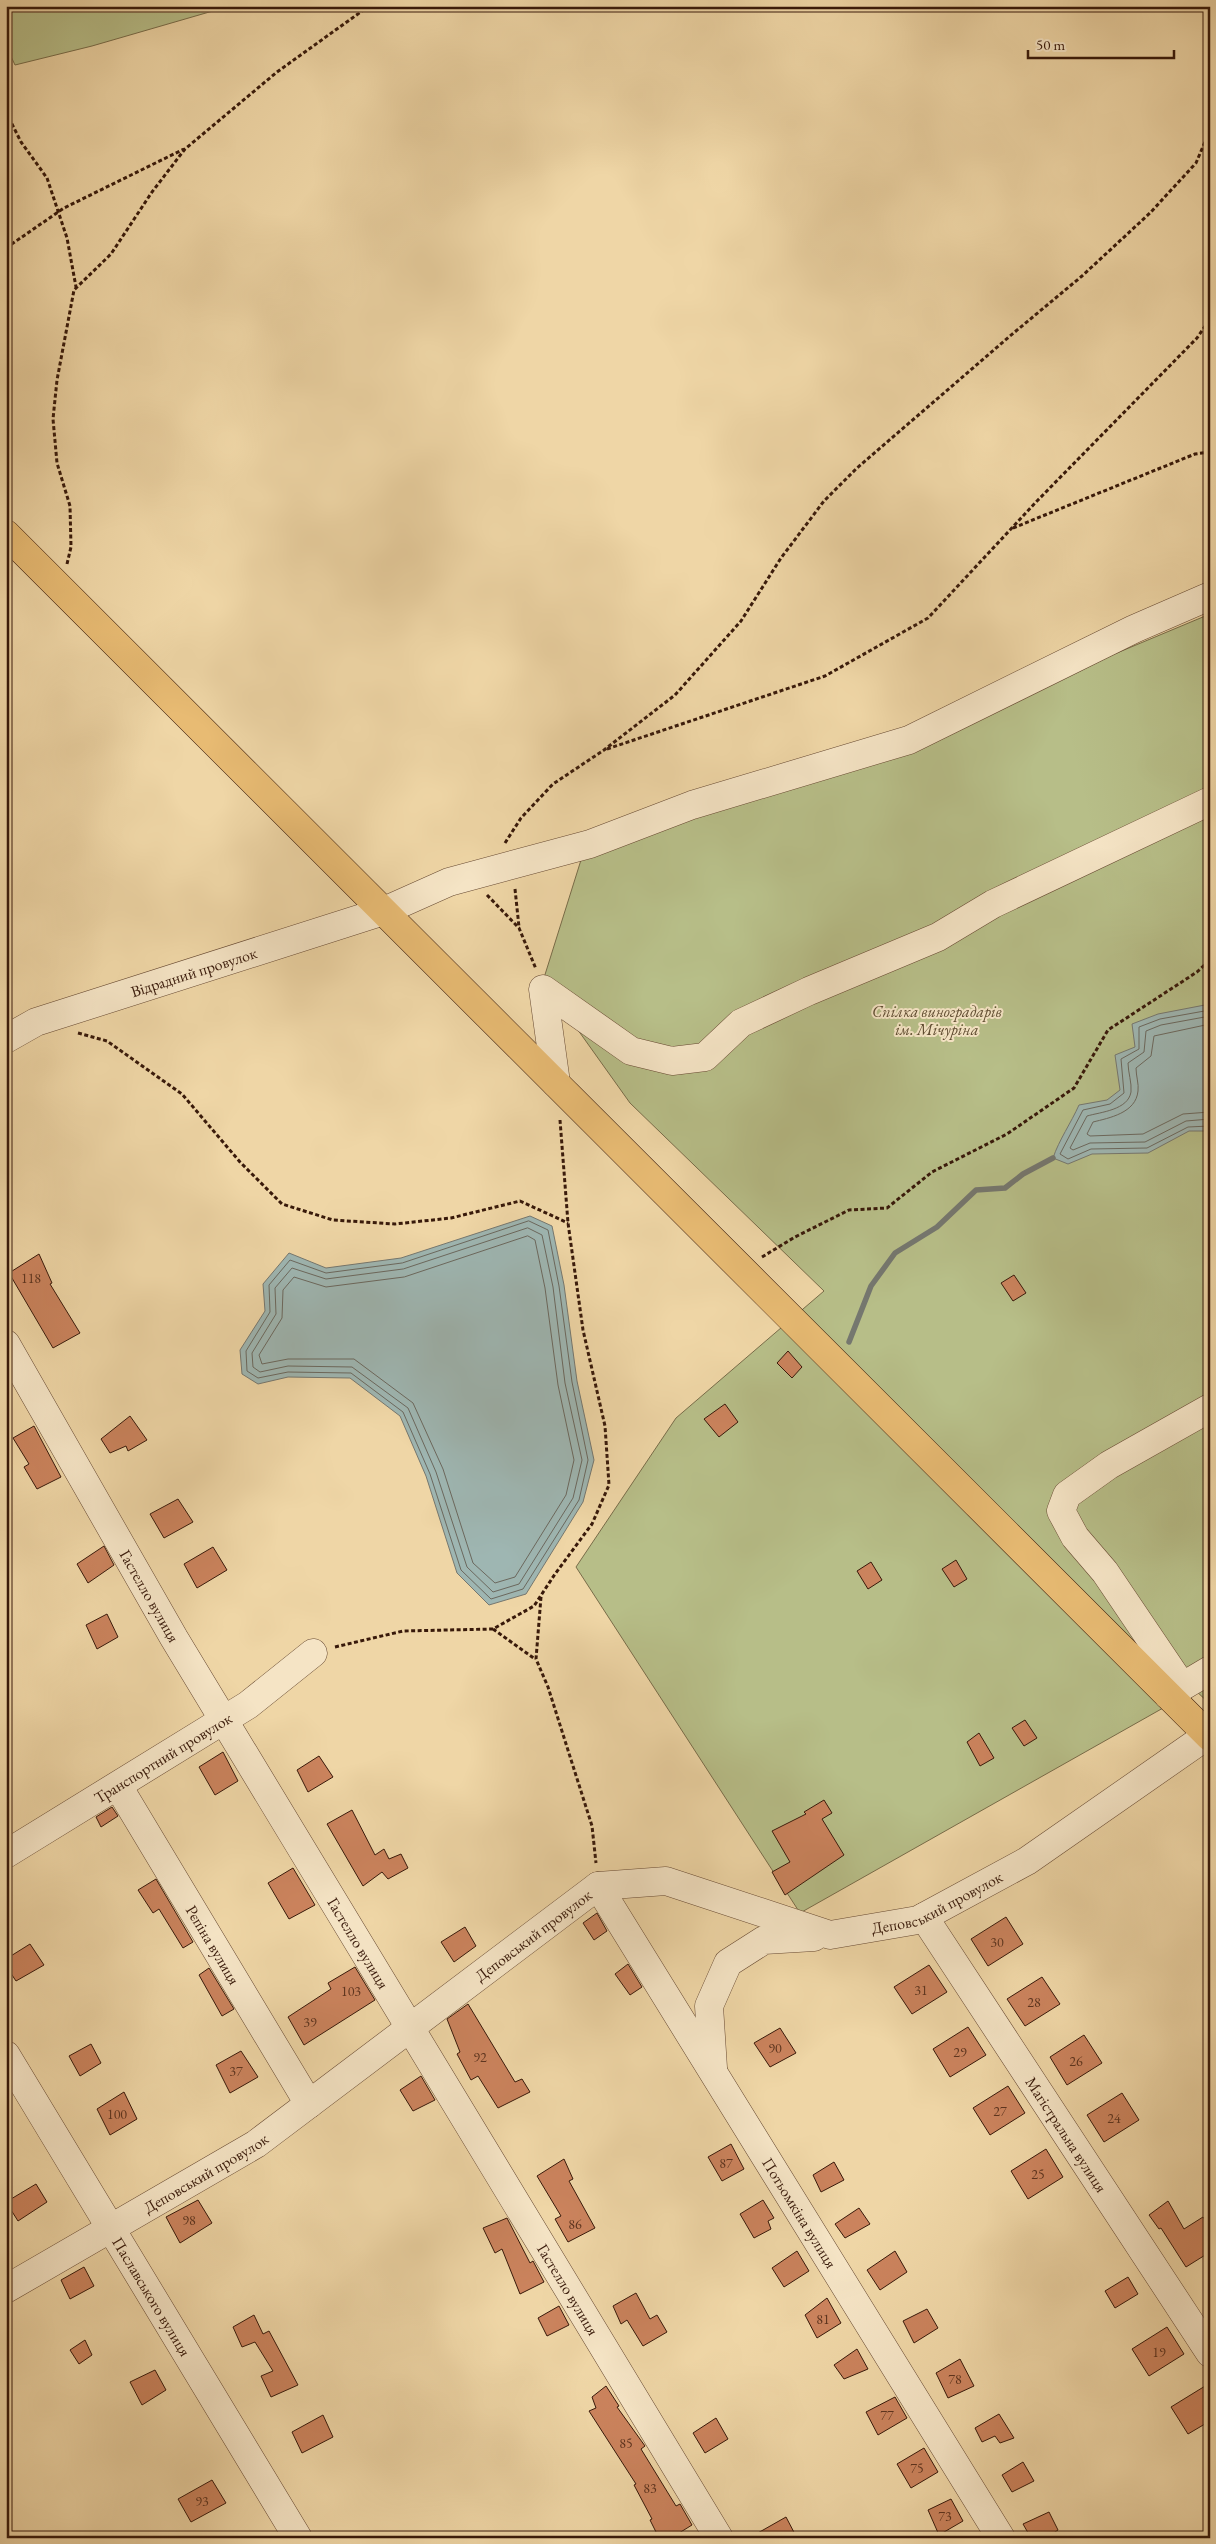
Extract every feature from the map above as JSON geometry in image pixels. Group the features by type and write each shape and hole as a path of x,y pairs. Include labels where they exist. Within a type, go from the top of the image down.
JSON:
{"main road":[{"path":"6,534 742,1269 1175,1691 1209,1736"}],"street":[{"name":"Відрадний провулок","path":"6,1039 36,1022 384,911 449,882 590,844 692,805 908,740 1116,637 1210,596"},
{"path":"543,989 631,1051 672,1061 705,1057 741,1024 809,991 938,937 993,904 1210,801"},
{"path":"543,989 556,1084"},
{"name":"Гастелло вулиця","path":"6,1344 223,1720 719,2538"},
{"path":"1210,1408 1102,1470 1067,1495 1061,1511 1075,1537 1105,1572 1175,1691 1210,1670"},
{"name":"Транспортний провулок","path":"6,1854 248,1705 313,1653"},
{"name":"Деповський провулок","path":"6,2289 256,2144 598,1886 666,1881 830,1935 918,1920 1027,1861 1209,1736"},
{"name":"Рєпіна вулиця","path":"118,1786 309,2104"},
{"name":"Потьомкіна вулиця","path":"598,1886 1001,2538"},
{"name":"Магістральна вулиця","path":"924,1917 1210,2353"},
{"path":"714,2072 709,2006 728,1962 764,1940 830,1935"},
{"name":"Паславського вулиця","path":"6,2055 298,2538"}],"path":[{"path":"62,590 71,547 70,506 57,462 53,419 57,380 74,290 111,254 152,192 185,149 277,72 369,6"},
{"path":"6,112 20,142 48,178 67,238 76,287"},
{"path":"519,928 478,874 521,818 553,784 604,750 675,695 741,621 781,558 824,501 857,468 1082,276 1150,213 1196,163 1210,130"},
{"path":"6,248 58,212 185,149"},
{"path":"604,750 825,676 928,618 1010,530 1197,338 1210,319"},
{"path":"1010,530 1195,454 1210,452"},
{"path":"518,863 514,891 519,928 543,989"},
{"path":"742,1269 795,1237 848,1210 887,1208 932,1172 1008,1134 1074,1088 1108,1030 1197,972 1210,960"},
{"path":"71,1031 106,1041 182,1094 240,1162 282,1204 333,1220 395,1224 451,1218 520,1202 568,1223"},
{"path":"313,1653 403,1631 493,1629 534,1606 592,1524 609,1485 605,1426 583,1330 568,1223 556,1084"},
{"path":"541,1595 536,1659 548,1688 592,1826 598,1886"},
{"path":"493,1629 536,1659"}],"green space":[{"path":"6,6 230,6 92,46 15,65 6,46"},
{"name":"Спілка виноградарів ім. Мічуріна","path":"1210,614 1210,1704 1195,1690 800,1913 576,1567 676,1418 824,1291 630,1103 543,981 581,860 909,740"}],"water":[{"path":"1210,1004 1210,1131 1189,1131 1148,1153 1092,1154 1068,1164 1053,1158 1079,1105 1107,1100 1120,1090 1115,1055 1135,1047 1132,1024 1158,1014"},
{"path":"530,1216 552,1226 564,1285 577,1381 594,1460 583,1502 526,1594 489,1605 457,1573 426,1476 400,1416 350,1378 288,1377 258,1384 242,1374 240,1350 265,1311 263,1284 289,1253 326,1268 401,1258"}],"building":[{"path":"39,1254 52,1283 50,1284 80,1333 53,1348 9,1273"},
{"path":"1014,1275 1026,1293 1013,1301 1001,1283"},
{"path":"788,1351 802,1367 792,1378 777,1363"},
{"path":"725,1404 738,1422 719,1437 704,1419"},
{"path":"130,1416 147,1440 128,1451 126,1446 110,1453 101,1439"},
{"path":"34,1426 61,1477 37,1489 24,1467 29,1464 13,1438"},
{"path":"178,1499 193,1522 164,1538 150,1514"},
{"path":"104,1546 114,1565 88,1583 77,1564"},
{"path":"213,1547 227,1570 197,1588 184,1564"},
{"path":"956,1560 967,1579 954,1587 942,1569"},
{"path":"871,1562 882,1580 868,1589 857,1571"},
{"path":"107,1614 118,1637 97,1649 86,1625"},
{"path":"1025,1720 1037,1738 1024,1746 1012,1728"},
{"path":"979,1733 994,1758 980,1766 967,1742"},
{"path":"223,1752 238,1781 215,1795 199,1767"},
{"path":"319,1756 333,1777 308,1792 297,1770"},
{"path":"824,1800 832,1813 822,1819 844,1855 785,1895 772,1872 790,1862 772,1831 806,1814 804,1812"},
{"path":"112,1807 118,1816 101,1827 96,1817"},
{"path":"352,1810 375,1855 384,1849 389,1859 401,1854 408,1868 388,1879 382,1872 363,1886 327,1824"},
{"path":"293,1868 315,1905 289,1919 268,1883"},
{"path":"156,1879 193,1942 183,1948 159,1909 153,1913 138,1890"},
{"path":"597,1913 607,1931 594,1940 583,1923"},
{"path":"1006,1917 1023,1944 988,1966 971,1939"},
{"path":"465,1927 476,1946 454,1962 441,1942"},
{"path":"30,1944 44,1965 16,1981 6,1966 6,1959"},
{"path":"628,1964 642,1987 630,1995 615,1974"},
{"path":"929,1965 947,1992 912,2014 894,1987"},
{"path":"355,1967 375,2000 304,2045 288,2017 331,1989 328,1983"},
{"path":"209,1968 234,2009 222,2016 199,1975"},
{"path":"1042,1977 1060,2004 1025,2026 1007,1999"},
{"path":"468,2004 515,2082 522,2079 530,2092 498,2108 478,2076 471,2080 457,2054 460,2052 447,2019"},
{"path":"968,2027 986,2055 950,2077 933,2049"},
{"path":"780,2028 796,2053 770,2067 754,2043"},
{"path":"1084,2035 1102,2063 1067,2085 1050,2057"},
{"path":"91,2044 101,2063 80,2076 69,2056"},
{"path":"241,2051 258,2077 230,2093 216,2065"},
{"path":"421,2076 435,2100 413,2111 400,2090"},
{"path":"1008,2086 1025,2113 990,2135 973,2108"},
{"path":"124,2092 137,2119 110,2135 97,2109"},
{"path":"1122,2093 1139,2120 1104,2142 1087,2115"},
{"path":"731,2144 744,2169 722,2181 708,2157"},
{"path":"1046,2149 1063,2177 1028,2199 1011,2171"},
{"path":"564,2159 573,2179 569,2181 595,2228 568,2242 555,2219 561,2216 537,2176"},
{"path":"834,2162 844,2180 821,2192 813,2175"},
{"path":"36,2184 47,2202 18,2221 6,2202"},
{"path":"198,2200 212,2223 180,2243 166,2217"},
{"path":"763,2200 774,2218 768,2221 771,2229 754,2238 740,2214"},
{"path":"1168,2201 1184,2229 1203,2217 1210,2227 1210,2252 1186,2267 1161,2228 1159,2229 1149,2215"},
{"path":"859,2208 870,2224 845,2238 835,2224"},
{"path":"507,2218 530,2263 533,2261 544,2282 520,2294 502,2249 495,2253 483,2228"},
{"path":"797,2251 809,2271 784,2287 772,2268"},
{"path":"895,2251 907,2272 880,2290 867,2270"},
{"path":"84,2267 94,2286 70,2299 61,2280"},
{"path":"1128,2277 1138,2294 1115,2308 1105,2291"},
{"path":"636,2293 650,2319 657,2315 667,2332 643,2346 627,2320 621,2324 613,2306"},
{"path":"827,2298 841,2323 817,2338 805,2315"},
{"path":"559,2306 569,2325 547,2336 538,2318"},
{"path":"927,2309 938,2328 914,2343 903,2321"},
{"path":"254,2315 263,2334 269,2331 298,2385 271,2397 261,2376 273,2371 255,2342 242,2347 233,2327"},
{"path":"1167,2327 1184,2354 1149,2376 1132,2349"},
{"path":"85,2340 92,2355 79,2364 70,2350"},
{"path":"857,2349 868,2369 844,2379 834,2365"},
{"path":"960,2359 974,2386 948,2398 936,2373"},
{"path":"155,2370 166,2390 142,2405 130,2382"},
{"path":"1210,2383 1210,2421 1188,2434 1171,2407"},
{"path":"606,2386 619,2406 617,2407 645,2446 641,2449 676,2506 680,2504 692,2525 671,2538 659,2538 650,2520 652,2519 634,2485 636,2484 589,2411 596,2408 592,2397"},
{"path":"895,2397 907,2418 878,2435 866,2412"},
{"path":"999,2414 1014,2438 1000,2443 995,2436 982,2442 975,2428"},
{"path":"323,2415 333,2437 302,2453 292,2432"},
{"path":"716,2418 728,2439 705,2453 693,2433"},
{"path":"924,2448 938,2472 911,2488 897,2464"},
{"path":"1023,2462 1034,2481 1012,2492 1002,2475"},
{"path":"212,2480 226,2503 191,2522 178,2499"},
{"path":"951,2499 963,2521 939,2535 928,2510"},
{"path":"1049,2512 1058,2530 1046,2538 1031,2538 1023,2524"},
{"path":"786,2517 797,2538 749,2538"}],"waterway":[{"path":"849,1342 871,1286 895,1253 937,1227 976,1190 1005,1188 1023,1174 1053,1158"}]}
